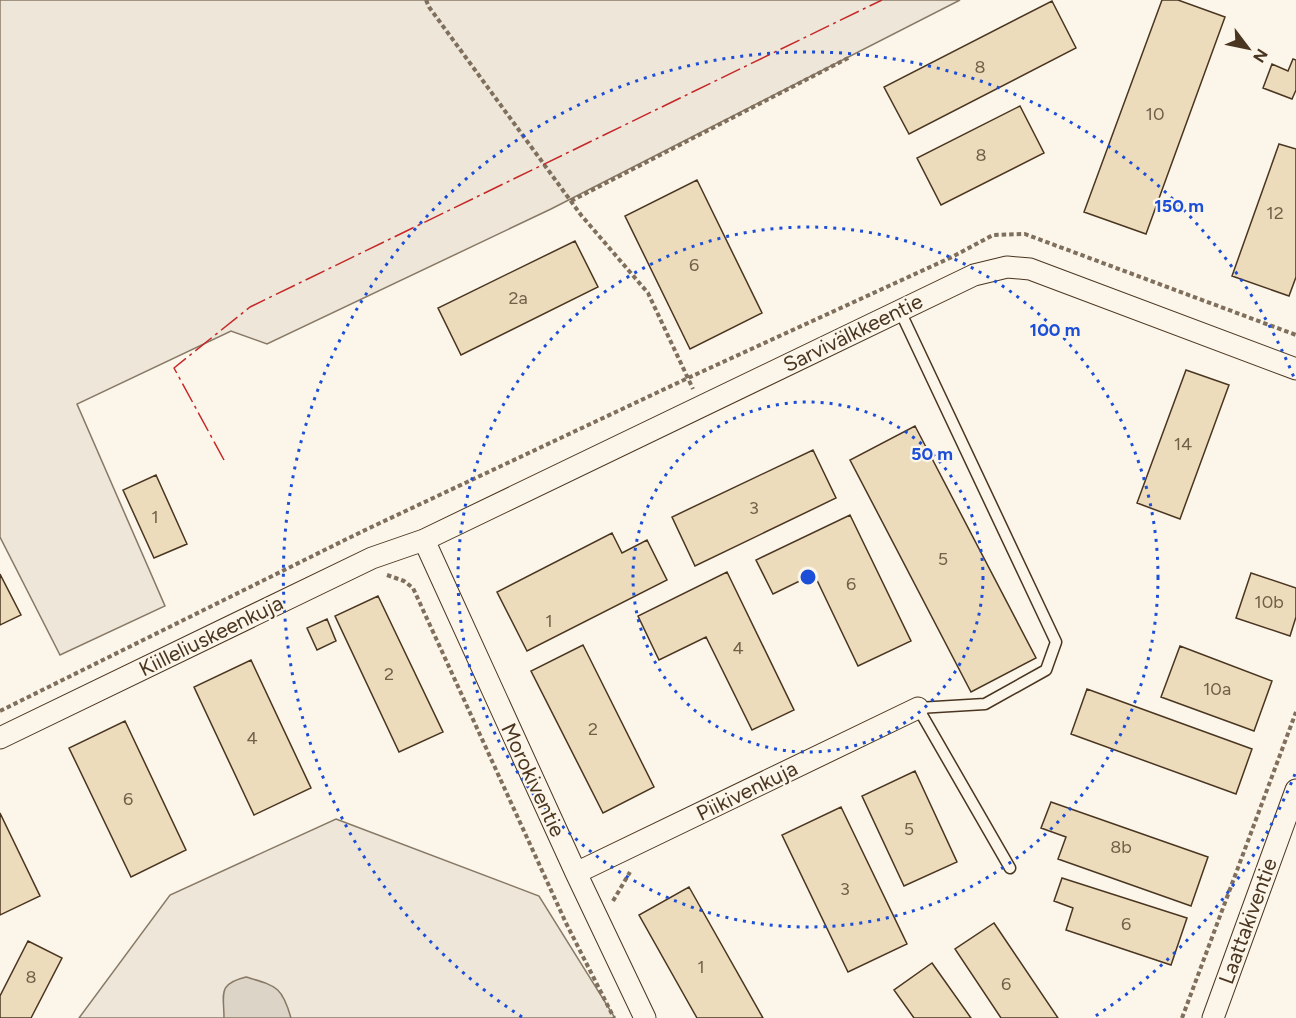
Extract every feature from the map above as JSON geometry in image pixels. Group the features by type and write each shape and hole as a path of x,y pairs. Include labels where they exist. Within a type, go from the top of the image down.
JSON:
{"street":[{"name":"Sarvivälkkeentie","path":"424,540 974,275 1007,267 1030,269 1296,369"},
{"name":"Kiilleliuskeenkuja","path":"0,738 372,558 424,540"},
{"name":"Morokiventie","path":"424,540 645,1018"},
{"name":"Piikivenkuja","path":"576,873 918,708"},
{"name":"Laattakiventie","path":"1213,1018 1296,790"}],"lane":[{"path":"900,311 1056,642 1046,670 984,704 918,708 1010,868"}],"path":[{"path":"426,0 571,201 648,293 702,405"},
{"path":"571,201 850,57"},
{"path":"361,532 372,558 387,575 404,581 413,588 566,923 614,1018"},
{"path":"1182,1018 1296,712"},
{"path":"566,923 614,901 630,871 639,866"}],"shaded area":[{"path":"0,0 960,0 551,209 267,344 231,331 77,404 165,606 60,655 0,537"},
{"path":"336,819 539,896 615,1018 79,1018 170,895"},
{"path":"246,977 271,985 281,993 291,1018 224,1018 223,996 226,987"}],"building":[{"path":"1162,0 1178,0 1225,17 1146,234 1084,212"},
{"path":"1052,1 1076,48 909,134 884,87"},
{"path":"1293,59 1296,60 1296,90 1292,99 1263,88 1272,64 1288,71"},
{"path":"1020,106 1044,153 941,205 917,158"},
{"path":"1279,144 1296,149 1296,277 1289,296 1232,276"},
{"path":"697,180 762,313 690,349 625,216"},
{"path":"575,241 598,287 461,355 438,308"},
{"path":"1186,370 1229,385 1180,519 1137,503"},
{"path":"915,426 1036,658 971,692 850,460"},
{"path":"813,450 836,498 695,566 672,517"},
{"path":"156,475 187,544 154,558 123,490"},
{"path":"850,515 911,641 858,666 814,574 773,594 756,560"},
{"path":"612,533 622,553 647,540 667,580 527,651 497,592"},
{"path":"727,572 794,710 752,730 706,637 659,660 638,616"},
{"path":"1251,573 1296,588 1296,617 1290,636 1236,618"},
{"path":"0,574 21,615 0,625"},
{"path":"378,596 443,732 399,752 335,616"},
{"path":"327,619 336,641 317,650 307,628"},
{"path":"583,645 654,787 603,813 531,671"},
{"path":"1180,646 1272,681 1254,731 1161,697"},
{"path":"251,660 311,788 254,815 194,687"},
{"path":"1087,689 1252,749 1236,794 1071,734"},
{"path":"125,721 186,850 131,877 69,748"},
{"path":"915,771 957,862 904,886 862,796"},
{"path":"1051,802 1208,857 1191,906 1058,859 1066,837 1041,828"},
{"path":"841,807 907,944 848,972 782,835"},
{"path":"0,813 40,896 0,915"},
{"path":"1062,878 1187,918 1171,965 1066,930 1073,908 1054,901"},
{"path":"689,887 763,1018 697,1018 639,915"},
{"path":"994,923 1058,1018 1001,1018 955,949"},
{"path":"28,941 62,958 31,1018 0,1018 0,996"},
{"path":"932,963 971,1018 914,1018 894,990"}],"power":[{"path":"224,460 174,368 250,307 882,0"}]}
